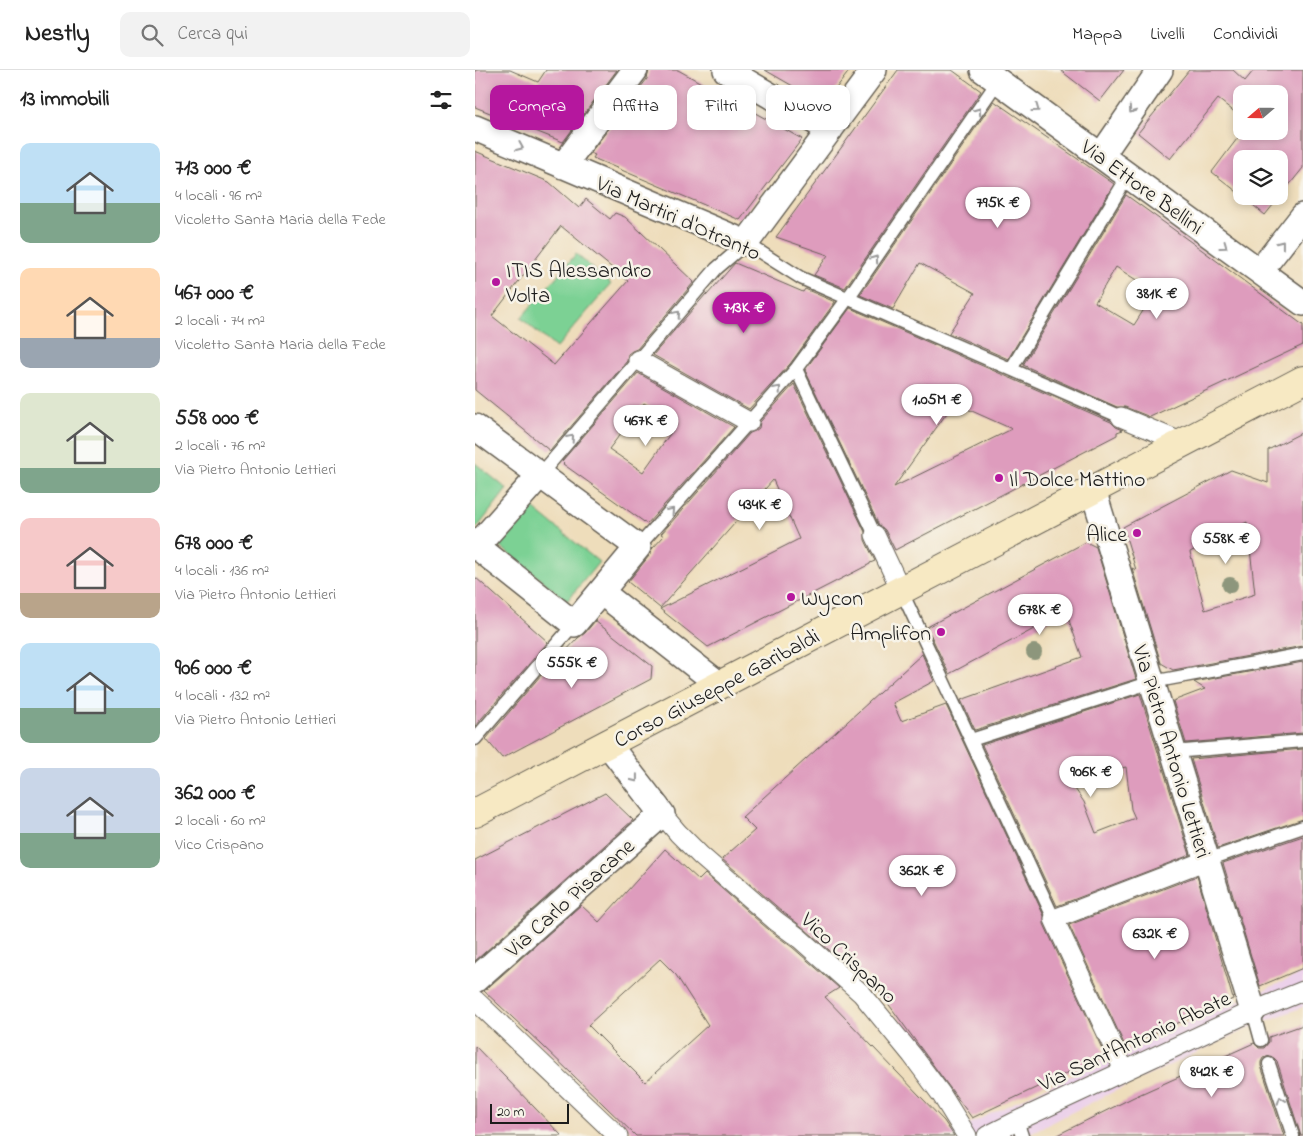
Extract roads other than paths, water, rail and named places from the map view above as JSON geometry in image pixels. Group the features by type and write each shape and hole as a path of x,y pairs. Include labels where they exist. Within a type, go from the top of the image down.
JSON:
{"main road":[{"name":"Corso Giuseppe Garibaldi","path":"475,813 1303,380"}],"street":[{"path":"563,166 635,70"},
{"path":"726,70 766,93"},
{"path":"850,103 874,70"},
{"path":"1101,156 1160,70"},
{"name":"Via Ettore Bellini","path":"990,76 1303,303"},
{"name":"Via Martiri d'Otranto","path":"475,128 746,243"},
{"path":"746,243 830,130"},
{"path":"1260,272 1303,216"},
{"path":"638,360 749,422"},
{"name":"Via Martiri d'Otranto","path":"1121,417 1183,443"},
{"path":"475,427 638,547 574,624 475,547 540,475"},
{"name":"Via Pietro Antonio Lettieri","path":"1093,490 1253,1011"},
{"path":"875,535 901,590"},
{"path":"601,592 720,685"},
{"path":"607,743 662,814"},
{"name":"Vico Crispano","path":"662,814 701,856 776,921 799,938 861,994 912,1054 941,1094 967,1136"},
{"name":"Via Carlo Pisacane","path":"475,980 662,814"},
{"path":"1124,1070 1054,919 1207,860"},
{"name":"Via Sant'Antonio Abate","path":"987,1136 1020,1128 1124,1070 1253,1011 1303,992"},
{"path":"475,1000 618,1136"}],"lane":[{"path":"638,547 796,369 848,298 990,76"},
{"path":"1011,369 1128,176"},
{"path":"540,475 716,269 746,243"},
{"name":"Via Martiri d'Otranto","path":"746,243 801,278 1121,417"},
{"path":"796,369 875,535"},
{"path":"901,590 1054,919"},
{"path":"475,739 574,624"},
{"path":"971,740 1152,682 1303,654"},
{"path":"1173,752 1303,741"},
{"path":"1207,860 1303,827"},
{"path":"1253,1011 1261,1040"},
{"path":"1269,1064 1293,1136"}],"place":[{"name":"ITIS Alessandro Volta","path":"496,282"},
{"name":"Il Dolce Mattino","path":"999,478"},
{"name":"Alice","path":"1137,533"},
{"name":"Wycon","path":"791,597"},
{"name":"Amplifon","path":"941,632"}]}
